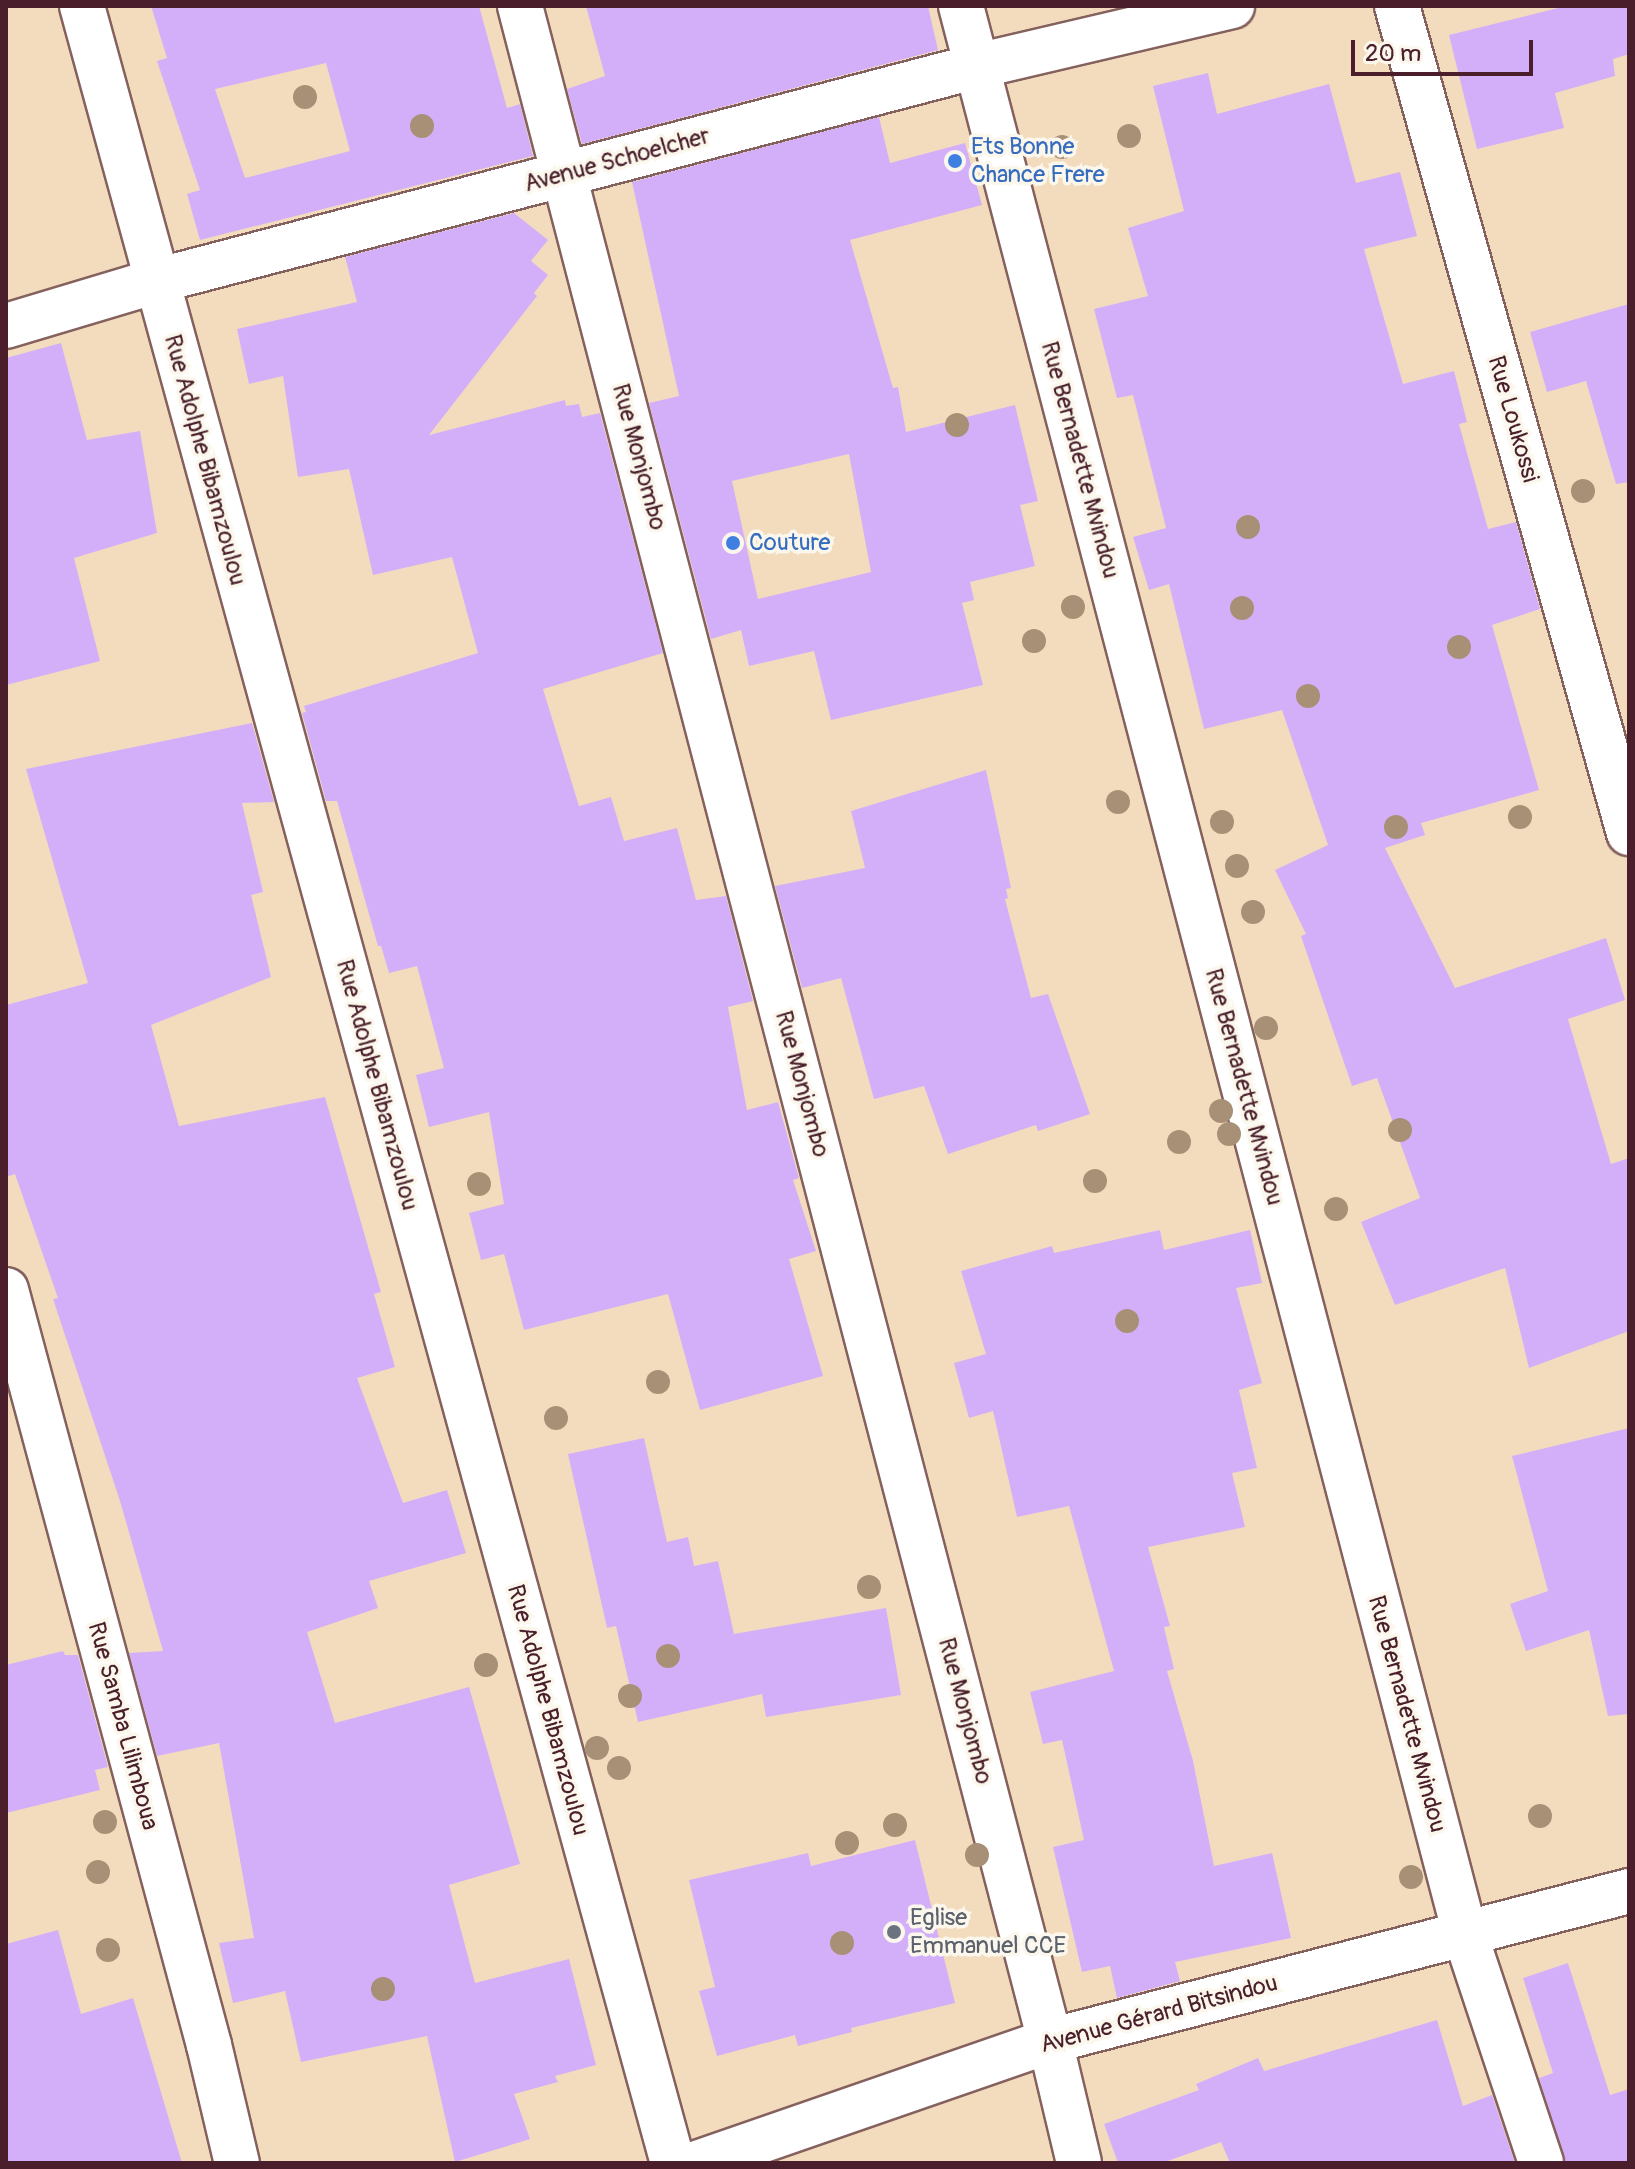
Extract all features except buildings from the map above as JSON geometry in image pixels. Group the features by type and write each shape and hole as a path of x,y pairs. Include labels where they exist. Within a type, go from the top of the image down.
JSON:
{"street":[{"name":"Rue Adolphe Bibamzoulou","path":"82,6 673,2163"},
{"name":"Rue Monjombo","path":"520,6 1050,2041 1079,2163"},
{"name":"Rue Bernadette Mvindou","path":"961,6 1465,1934 1541,2163"},
{"name":"Avenue Schoelcher","path":"6,326 156,281 565,173 977,66 1232,6"},
{"name":"Rue Loukossi","path":"1397,6 1629,833"},
{"name":"Rue Samba Lilimboua","path":"6,1290 209,2045 237,2163"},
{"name":"Avenue Gérard Bitsindou","path":"697,2163 1050,2041 1629,1891"}],"place":[{"name":"Ets Bonne Chance Frere","path":"955,161"},
{"name":"Couture","path":"733,543"},
{"name":"Eglise Emmanuel CCE","path":"894,1932"}]}
